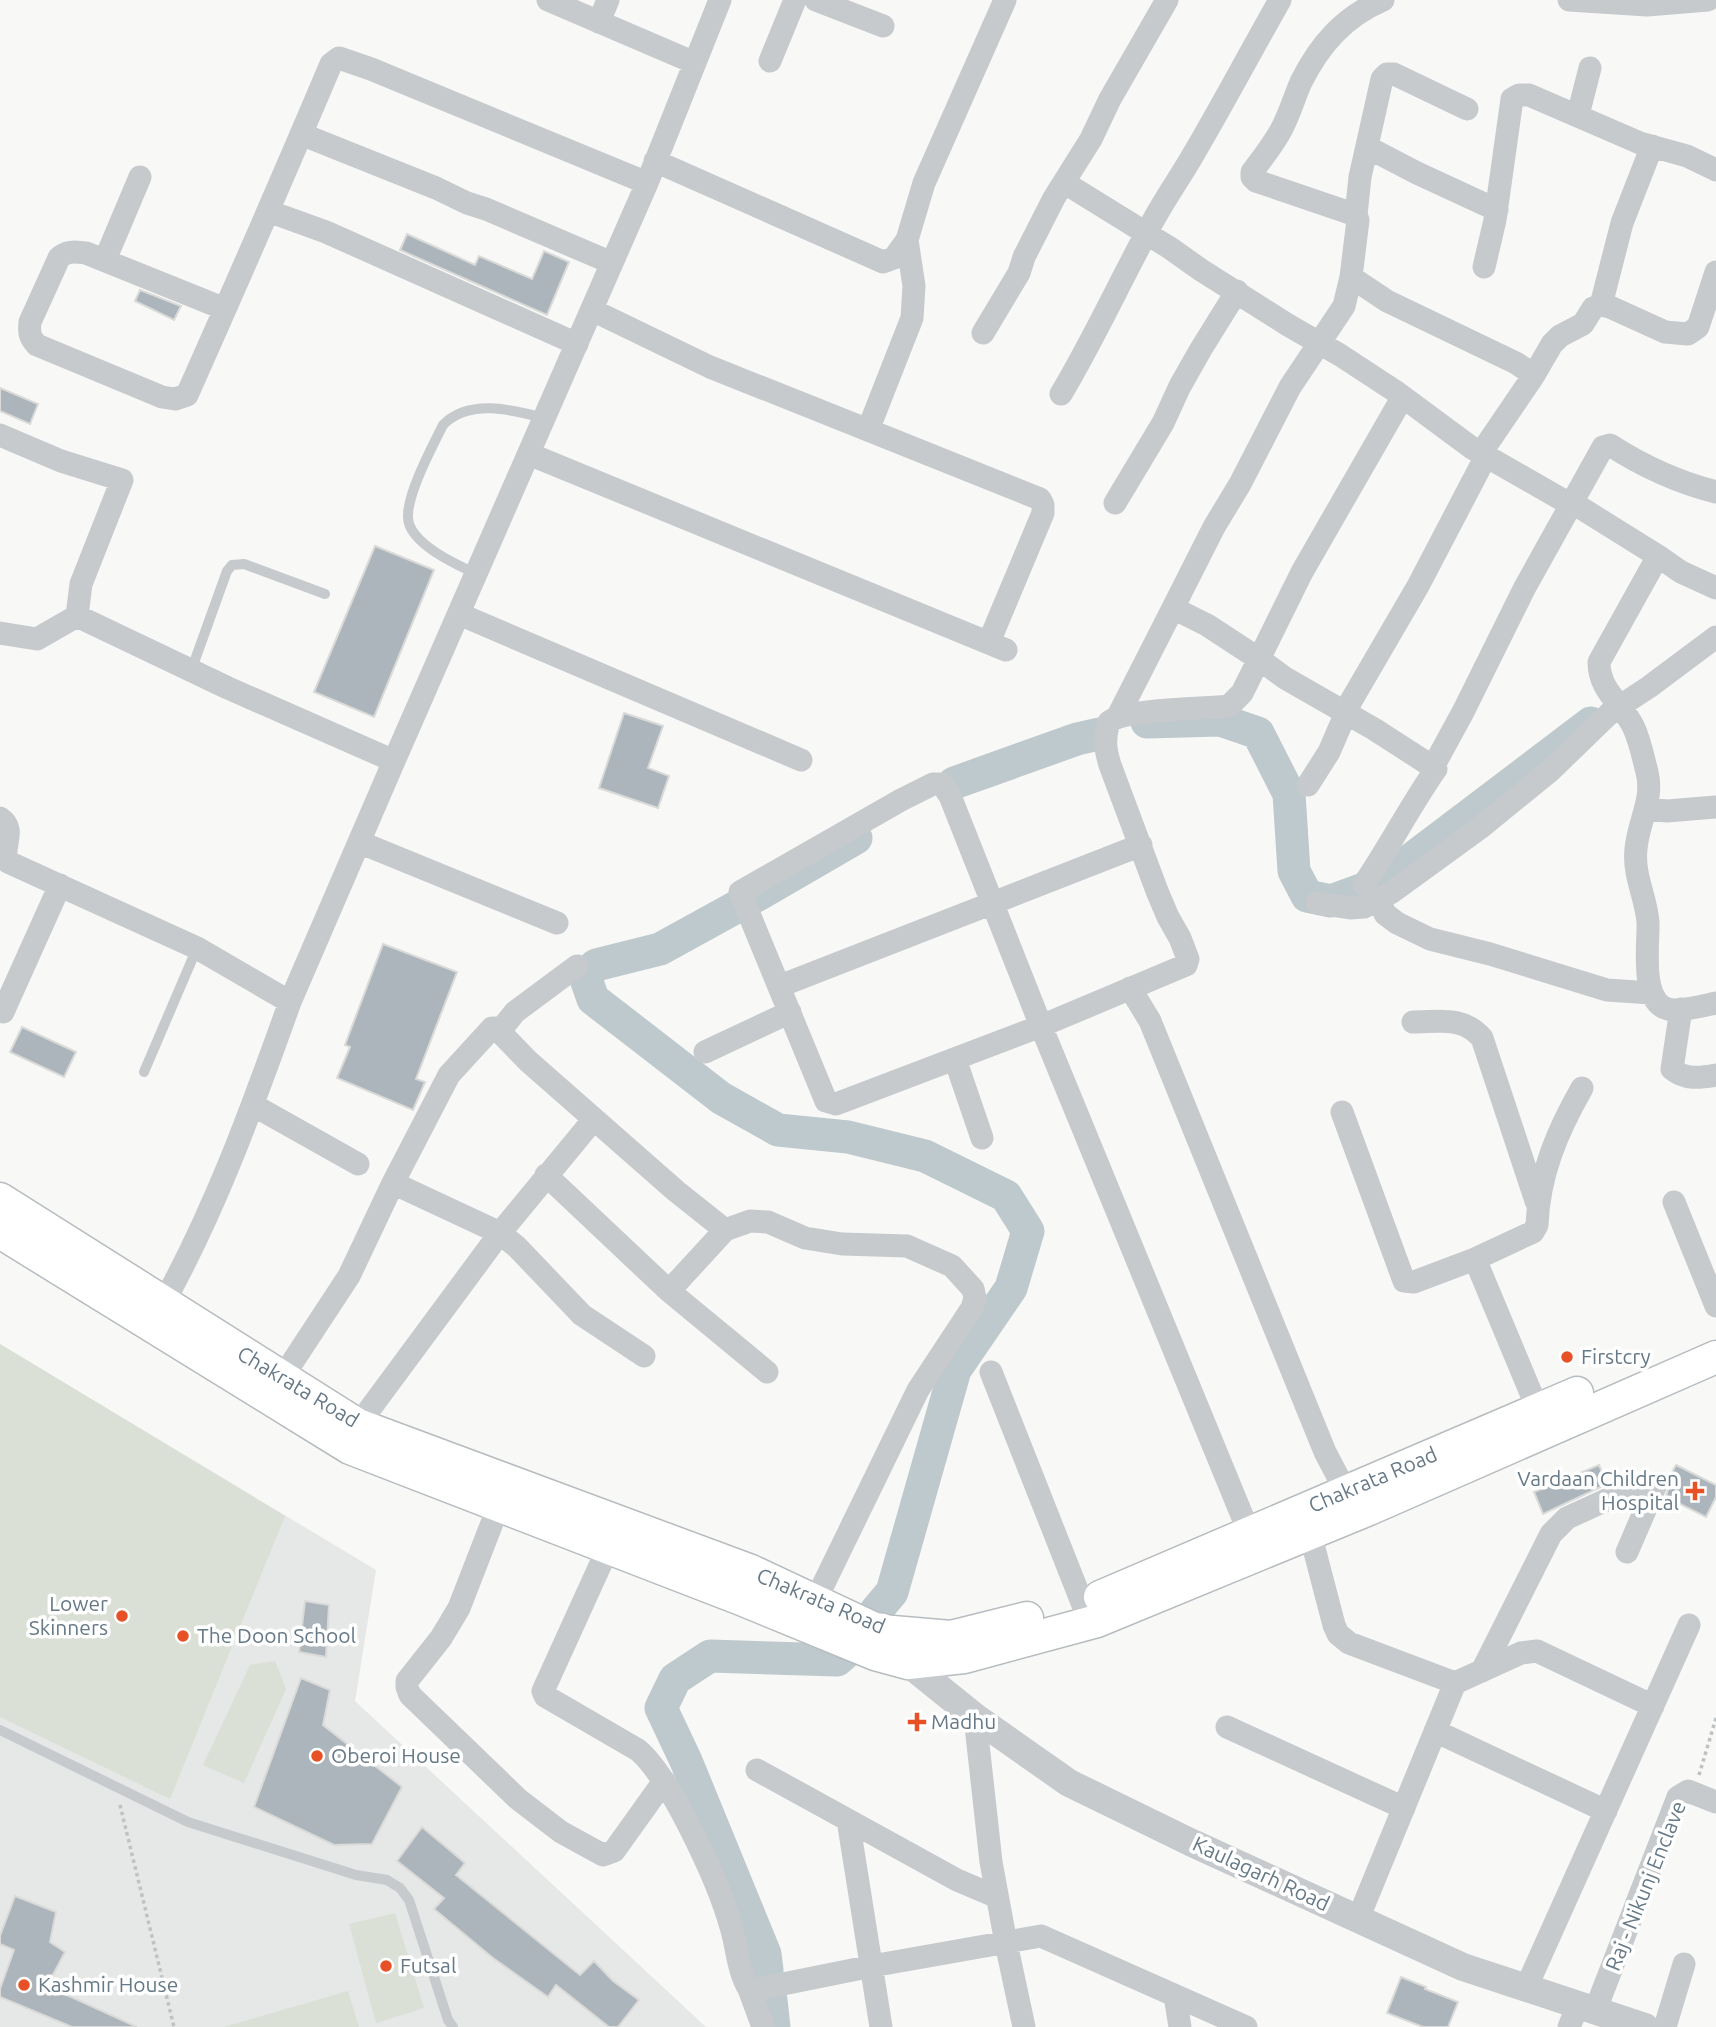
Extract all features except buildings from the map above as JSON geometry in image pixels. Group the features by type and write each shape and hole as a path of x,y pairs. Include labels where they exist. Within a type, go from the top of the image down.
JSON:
{"main road":[{"name":"Chakrata Road","path":"0,1199 157,1314 350,1448 608,1548 809,1613 880,1631 951,1637 1083,1605 1254,1543 1310,1533 1716,1357"},
{"name":"Chakrata Road","path":"0,1232 282,1378 358,1425 751,1571 809,1613 875,1654 908,1663 964,1657 1097,1621 1254,1543 1346,1492 1716,1333"}],"street":[{"path":"548,0 695,63"},
{"path":"599,22 608,0"},
{"path":"157,1314 189,1255 253,1105 290,1002 647,183 720,0"},
{"path":"770,61 795,0"},
{"path":"816,0 883,26"},
{"path":"655,161 883,262 894,258 908,240 924,183 1005,0"},
{"path":"983,332 1018,273 1054,198 1065,183 1167,0"},
{"path":"1061,394 1074,375 1147,233 1280,0"},
{"path":"1356,215 1256,181 1252,172 1281,131 1302,80 1332,35 1343,22 1383,0"},
{"path":"1570,0 1647,5 1708,0"},
{"path":"225,309 86,253 69,252 59,258 30,322 31,339 37,345 162,397 175,400 187,395 225,309 268,211 331,64 334,60 344,58 647,183"},
{"path":"1577,115 1590,68"},
{"path":"1118,716 1213,527 1240,484 1307,358 1343,306 1351,277 1358,220 1356,215 1367,147 1382,79 1387,74 1394,74 1467,109"},
{"path":"1484,267 1497,210 1512,99 1519,95 1529,95 1652,146 1687,156 1716,170"},
{"path":"301,134 612,263"},
{"path":"1601,305 1622,223 1652,146"},
{"path":"1367,147 1497,210"},
{"path":"105,260 140,177"},
{"path":"1065,183 1288,325 1320,342 1483,454 1561,499 1573,503 1681,572 1716,588"},
{"path":"268,211 326,232 577,344"},
{"path":"868,430 912,318 914,286 908,240"},
{"path":"1308,785 1329,752 1345,713 1418,586 1483,454 1552,344 1583,324 1592,308 1601,305 1665,332 1688,334 1699,327 1716,272"},
{"path":"1351,277 1387,302 1516,363 1534,375"},
{"path":"1115,503 1163,424 1180,386 1237,291"},
{"path":"529,454 997,646 1043,513 1040,499 710,366 592,310"},
{"path":"1254,1543 1041,1026 950,796 942,784 933,784 740,892 826,1101 830,1104 1041,1026 1183,968 1188,963 1180,938 1168,917 1104,747 1108,722 1118,716 1229,706 1234,703 1242,693 1302,572 1402,397"},
{"path":"0,435 61,461 122,480 81,584 77,616"},
{"path":"1433,767 1524,589 1605,445 1665,477 1716,492"},
{"path":"1658,556 1600,662 1599,675 1612,700 1632,725 1647,773 1647,809 1639,828 1635,853 1637,879 1648,922 1651,993 1658,1003 1671,1010 1716,1003"},
{"path":"1172,608 1207,625 1285,678 1436,769 1386,853 1364,907 1350,908 1317,902"},
{"path":"460,614 801,760"},
{"path":"0,634 37,639 77,616"},
{"path":"77,616 191,671 394,761"},
{"path":"1372,892 1480,828 1550,771 1619,706 1649,688 1716,637"},
{"path":"1647,809 1668,811 1716,807"},
{"path":"0,818 7,823 9,829 4,857 8,862 197,948 290,1002"},
{"path":"359,842 557,923"},
{"path":"780,986 1141,845"},
{"path":"3,1012 60,884"},
{"path":"1372,892 1385,914 1430,939 1490,954 1607,990 1651,993"},
{"path":"499,1032 515,1012 576,966"},
{"path":"1130,988 1150,1021 1325,1452 1346,1492"},
{"path":"1681,1009 1672,1069 1686,1077 1703,1078 1716,1075"},
{"path":"705,1052 790,1012"},
{"path":"1413,1022 1453,1021 1472,1027 1482,1038 1538,1207"},
{"path":"282,1378 349,1276 393,1183 454,1066 492,1028 496,1028 528,1061 725,1230"},
{"path":"955,1059 982,1138"},
{"path":"1342,1112 1404,1281 1414,1282 1475,1259 1533,1231 1537,1225 1545,1167 1559,1129 1582,1088"},
{"path":"253,1105 358,1164"},
{"path":"358,1425 500,1233 594,1119"},
{"path":"546,1175 670,1291 767,1372"},
{"path":"393,1183 500,1233 582,1315 644,1356"},
{"path":"1674,1202 1716,1306"},
{"path":"670,1291 725,1230 750,1221 768,1222 805,1238 842,1244 907,1246 952,1266 973,1289 975,1298 972,1308 918,1390 809,1613"},
{"path":"1475,1259 1538,1410"},
{"path":"991,1372 1083,1605"},
{"path":"1482,1671 1551,1534 1567,1518 1635,1487 1655,1487 1626,1552"},
{"path":"499,1505 459,1608 442,1638 407,1681 410,1695 518,1799 561,1832 603,1855 614,1851 664,1782"},
{"path":"1310,1533 1338,1634 1349,1643 1455,1683"},
{"path":"608,1548 543,1691 545,1696 638,1750 650,1760 711,1873 731,1924 763,2027"},
{"path":"1526,1988 1689,1625"},
{"name":"Kaulagarh Road","path":"880,1631 908,1663 975,1717 1069,1783 1463,1968 1526,1988 1581,2014 1645,2027"},
{"path":"1358,1919 1455,1683 1521,1653 1537,1651 1653,1706"},
{"path":"975,1717 991,1862 1024,2027"},
{"path":"1227,1727 1404,1808"},
{"path":"1435,1731 1606,1811"},
{"path":"757,1770 957,1880 998,1897"},
{"name":"Raj - Nikunj Enclave","path":"1581,2014 1678,1797 1688,1791 1706,1798"},
{"path":"848,1820 881,2027"},
{"path":"749,1989 1041,1936 1246,2027"},
{"path":"1665,2027 1684,1964"},
{"path":"1175,1996 1180,2027"}],"lane":[{"path":"477,574 448,561 419,538 411,528 407,518 417,483 443,425 450,418 477,409 515,411 544,418"},
{"path":"191,671 227,571 232,565 244,564 325,594"},
{"path":"144,1072 197,948"},
{"path":"0,1730 188,1822 356,1875 387,1880 400,1888 409,1900 448,2020 453,2027"}],"path":[{"path":"1706,1798 1706,1746 1716,1718"},
{"path":"116,1786 174,2027"}],"shaded area":[{"name":"The Doon School","path":"0,1344 376,1570 355,1701 706,2027 0,2027"},
{"name":"Lower Skinners","path":"0,1344 285,1516 170,1799 0,1717"},
{"path":"275,1661 286,1689 244,1783 203,1765 250,1665"},
{"name":"Futsal","path":"395,1913 424,2008 376,2023 349,1924"},
{"path":"348,1991 359,2027 224,2027"}],"waterway":[{"path":"1147,722 1220,720 1258,733 1289,794 1294,871 1307,896 1331,901 1380,883 1591,723"},
{"path":"954,783 1077,739 1099,734"},
{"path":"756,896 856,838"},
{"path":"740,905 660,949 596,965 585,976 593,999 721,1098 778,1130 848,1137 925,1156 1006,1196 1028,1231 1011,1288 955,1370 892,1592 876,1611"},
{"path":"767,1970 765,1954 686,1761 661,1708 675,1679 710,1656 837,1660 845,1653"},
{"path":"771,2000 774,2027"}],"place":[{"name":"Firstcry","path":"1567,1357"},
{"name":"Vardaan Children Hospital","path":"1695,1491"},
{"name":"Lower Skinners","path":"122,1616"},
{"name":"The Doon School","path":"183,1636"},
{"name":"Madhu","path":"917,1722"},
{"name":"Oberoi House","path":"317,1756"},
{"name":"Futsal","path":"386,1966"},
{"name":"Kashmir House","path":"24,1985"}]}
